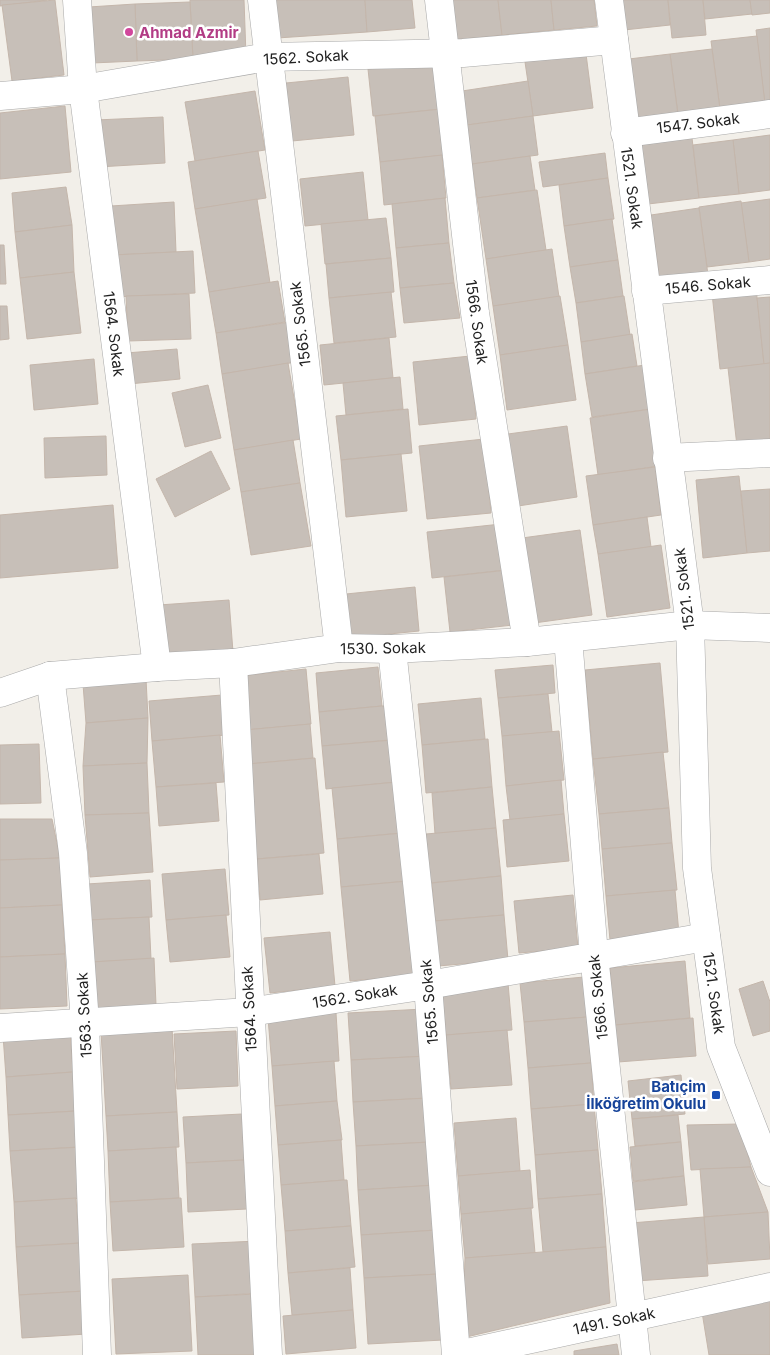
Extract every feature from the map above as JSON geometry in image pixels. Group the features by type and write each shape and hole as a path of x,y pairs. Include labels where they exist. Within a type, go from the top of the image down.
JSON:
{"street":[{"name":"1564. Sokak","path":"77,0 83,89 157,667"},
{"name":"1565. Sokak","path":"262,0 267,57 340,648"},
{"name":"1566. Sokak","path":"439,0 475,313 527,642"},
{"name":"1521. Sokak","path":"609,0 690,625 697,868 721,1047 770,1172"},
{"name":"1562. Sokak","path":"0,96 83,89 267,57 463,53 614,40"},
{"name":"1547. Sokak","path":"625,132 770,114"},
{"name":"1546. Sokak","path":"646,291 770,280"},
{"path":"668,458 770,453"},
{"name":"1530. Sokak","path":"0,693 50,676 233,663 340,648 392,649 527,642 690,625 770,628"},
{"name":"1566. Sokak","path":"568,638 594,955 636,1355"},
{"name":"1565. Sokak","path":"392,649 428,985 457,1355"},
{"name":"1564. Sokak","path":"233,663 249,1012 268,1355"},
{"name":"1563. Sokak","path":"50,676 73,853 85,1022 97,1355"},
{"name":"1562. Sokak","path":"0,1028 249,1012 428,985 706,937"},
{"name":"1491. Sokak","path":"457,1355 770,1286"}],"building":[{"path":"0,0 47,0 0,6"},
{"path":"55,0 64,75 12,81 2,5"},
{"path":"190,0 244,0 246,56 193,59"},
{"path":"274,0 365,0 367,32 277,38"},
{"path":"365,0 412,0 415,28 367,32"},
{"path":"448,0 498,0 502,35 453,40"},
{"path":"498,0 551,0 554,30 502,35"},
{"path":"551,0 594,0 597,26 554,30"},
{"path":"620,0 668,0 670,25 624,30"},
{"path":"668,0 703,0 706,35 672,38"},
{"path":"703,0 750,0 752,14 705,19"},
{"path":"750,0 770,0 770,13 752,15"},
{"path":"190,2 193,59 137,61 135,4"},
{"path":"135,4 137,61 92,63 89,7"},
{"path":"770,28 770,103 765,104 756,30"},
{"path":"757,36 765,104 720,109 711,41"},
{"path":"712,49 720,109 678,114 670,54"},
{"path":"586,54 593,108 533,116 525,62"},
{"path":"670,54 678,115 637,120 629,59"},
{"path":"436,62 441,109 373,116 368,69"},
{"path":"348,77 354,135 292,141 286,83"},
{"path":"528,81 533,116 467,125 462,91"},
{"path":"255,91 265,150 195,161 185,102"},
{"path":"65,106 71,172 0,179 0,113"},
{"path":"441,109 445,155 380,162 375,116"},
{"path":"533,116 538,155 472,164 467,125"},
{"path":"163,117 165,163 98,167 96,120"},
{"path":"770,135 770,190 739,194 733,140"},
{"path":"692,138 699,198 648,204 641,144"},
{"path":"733,140 739,194 699,198 693,145"},
{"path":"258,151 266,198 195,209 188,162"},
{"path":"605,153 608,178 543,187 539,162"},
{"path":"442,155 446,198 384,205 380,162"},
{"path":"530,156 535,190 477,198 472,164"},
{"path":"363,172 368,220 305,226 300,179"},
{"path":"608,178 614,219 564,226 559,185"},
{"path":"66,187 72,225 15,232 12,193"},
{"path":"537,190 546,250 486,259 477,198"},
{"path":"445,198 449,243 396,248 392,204"},
{"path":"257,199 270,283 209,292 195,209"},
{"path":"770,199 770,259 749,262 741,203"},
{"path":"741,201 749,262 707,267 699,207"},
{"path":"174,202 176,252 113,255 111,206"},
{"path":"699,208 708,275 660,281 651,215"},
{"path":"386,218 391,258 325,264 321,224"},
{"path":"612,219 618,260 570,267 564,226"},
{"path":"72,225 74,272 20,278 15,232"},
{"path":"449,243 454,283 400,288 396,248"},
{"path":"0,245 4,245 6,284 0,284"},
{"path":"552,249 559,297 493,306 486,259"},
{"path":"193,251 195,293 115,297 113,255"},
{"path":"391,258 394,292 329,298 326,264"},
{"path":"618,260 623,296 576,303 570,267"},
{"path":"74,272 81,333 27,339 20,278"},
{"path":"278,281 285,322 216,333 209,292"},
{"path":"454,283 460,318 404,323 400,288"},
{"path":"756,288 764,364 720,369 712,293"},
{"path":"391,292 396,337 334,343 329,298"},
{"path":"189,294 191,339 128,341 126,296"},
{"path":"560,296 568,345 500,355 493,306"},
{"path":"624,296 630,335 581,342 576,303"},
{"path":"770,297 770,363 764,364 757,298"},
{"path":"0,306 7,306 9,339 0,340"},
{"path":"290,322 296,362 222,374 216,333"},
{"path":"632,334 637,366 585,374 581,342"},
{"path":"389,338 393,378 324,385 320,345"},
{"path":"568,345 576,400 507,410 500,355"},
{"path":"177,349 180,379 129,384 126,353"},
{"path":"470,356 476,419 419,425 413,362"},
{"path":"94,359 98,404 34,410 30,365"},
{"path":"288,363 301,439 234,450 222,374"},
{"path":"770,363 770,442 737,446 728,368"},
{"path":"645,365 651,409 592,417 585,374"},
{"path":"400,377 403,409 346,415 343,383"},
{"path":"208,385 221,438 185,447 172,393"},
{"path":"408,409 412,453 341,460 336,416"},
{"path":"651,409 659,466 598,475 590,418"},
{"path":"567,426 577,497 518,506 508,434"},
{"path":"106,436 107,475 45,478 44,438"},
{"path":"484,439 491,513 427,519 419,446"},
{"path":"293,440 300,483 241,492 234,450"},
{"path":"211,451 230,489 175,517 156,479"},
{"path":"401,454 407,511 346,517 341,460"},
{"path":"655,467 661,515 593,525 586,476"},
{"path":"739,476 747,553 703,558 696,480"},
{"path":"300,483 311,546 251,555 241,492"},
{"path":"770,489 770,551 747,553 741,491"},
{"path":"113,505 118,568 0,578 0,515"},
{"path":"647,517 651,547 598,554 593,525"},
{"path":"501,524 506,570 432,578 427,532"},
{"path":"580,530 592,615 534,623 522,538"},
{"path":"661,545 670,608 607,617 598,554"},
{"path":"508,570 513,625 450,632 444,577"},
{"path":"415,587 419,631 350,638 346,594"},
{"path":"229,600 233,652 164,658 159,605"},
{"path":"660,663 668,752 593,759 585,670"},
{"path":"553,665 555,693 498,698 495,670"},
{"path":"378,667 382,706 319,712 316,673"},
{"path":"306,669 311,724 245,730 240,676"},
{"path":"146,679 148,718 86,723 83,684"},
{"path":"548,694 552,732 502,736 498,698"},
{"path":"222,695 226,735 152,741 149,701"},
{"path":"481,698 485,739 422,745 418,704"},
{"path":"387,706 390,740 322,746 319,712"},
{"path":"148,718 147,763 83,766 86,723"},
{"path":"310,724 313,758 248,764 245,730"},
{"path":"559,731 564,780 506,786 502,736"},
{"path":"220,735 224,782 156,787 152,741"},
{"path":"488,739 492,787 426,793 422,745"},
{"path":"393,740 396,782 326,789 322,746"},
{"path":"39,744 41,803 0,804 0,745"},
{"path":"663,752 669,808 599,814 593,759"},
{"path":"315,758 324,853 257,859 248,764"},
{"path":"147,763 149,813 85,815 83,766"},
{"path":"561,780 564,814 510,820 506,786"},
{"path":"397,782 401,833 337,839 332,788"},
{"path":"216,783 219,821 159,826 156,787"},
{"path":"492,787 496,828 435,834 432,793"},
{"path":"669,808 672,843 602,849 599,814"},
{"path":"149,813 153,872 90,877 85,815"},
{"path":"564,814 569,861 507,867 503,820"},
{"path":"0,819 52,819 60,858 0,860"},
{"path":"496,828 501,876 430,883 426,834"},
{"path":"403,833 408,881 341,887 337,839"},
{"path":"672,843 677,890 606,896 602,849"},
{"path":"319,854 323,894 260,900 257,859"},
{"path":"60,858 62,905 0,908 0,860"},
{"path":"225,869 229,915 166,920 162,874"},
{"path":"501,876 504,915 435,921 432,883"},
{"path":"150,880 152,917 89,920 87,884"},
{"path":"408,881 416,975 350,981 341,887"},
{"path":"675,890 679,934 610,940 606,896"},
{"path":"573,895 578,948 519,953 514,901"},
{"path":"62,905 65,954 0,957 0,908"},
{"path":"226,915 230,957 170,962 166,920"},
{"path":"504,915 508,960 438,966 434,921"},
{"path":"149,917 151,959 92,962 89,920"},
{"path":"330,932 335,986 270,993 264,938"},
{"path":"65,954 67,1006 0,1009 0,957"},
{"path":"154,958 156,1005 94,1009 92,962"},
{"path":"685,961 690,1018 615,1025 610,968"},
{"path":"584,977 587,1017 524,1022 520,983"},
{"path":"763,981 770,1002 770,1031 753,1036 739,989"},
{"path":"508,983 512,1030 446,1035 442,988"},
{"path":"424,1009 427,1056 351,1060 348,1013"},
{"path":"336,1013 339,1061 272,1066 268,1018"},
{"path":"587,1017 591,1063 528,1068 524,1022"},
{"path":"693,1018 696,1056 618,1062 615,1025"},
{"path":"172,1028 177,1112 106,1116 101,1032"},
{"path":"507,1030 512,1085 451,1089 446,1035"},
{"path":"70,1031 73,1072 6,1077 3,1035"},
{"path":"236,1031 238,1086 177,1089 174,1034"},
{"path":"427,1056 430,1098 353,1102 351,1060"},
{"path":"334,1061 337,1101 275,1106 272,1066"},
{"path":"591,1063 594,1104 531,1109 528,1068"},
{"path":"73,1072 75,1111 8,1115 6,1077"},
{"path":"681,1075 685,1114 632,1119 628,1081"},
{"path":"427,1098 430,1142 356,1146 353,1102"},
{"path":"337,1101 342,1140 278,1145 275,1106"},
{"path":"594,1104 598,1150 535,1155 531,1109"},
{"path":"77,1111 79,1147 10,1151 8,1115"},
{"path":"177,1112 179,1147 108,1151 106,1116"},
{"path":"242,1114 244,1160 186,1163 183,1117"},
{"path":"678,1115 681,1142 635,1146 632,1119"},
{"path":"516,1118 520,1171 458,1176 454,1123"},
{"path":"740,1124 751,1167 691,1170 687,1125"},
{"path":"341,1140 344,1180 281,1185 278,1145"},
{"path":"430,1142 438,1185 358,1190 356,1146"},
{"path":"681,1142 684,1176 633,1181 630,1147"},
{"path":"82,1147 85,1198 14,1202 10,1151"},
{"path":"176,1147 179,1198 110,1202 108,1151"},
{"path":"598,1150 602,1194 538,1199 535,1155"},
{"path":"244,1160 247,1209 188,1212 186,1163"},
{"path":"751,1167 768,1212 704,1217 700,1169"},
{"path":"530,1170 533,1208 461,1214 458,1176"},
{"path":"684,1176 687,1205 635,1210 632,1182"},
{"path":"347,1180 351,1226 285,1231 281,1185"},
{"path":"435,1185 437,1230 361,1235 358,1190"},
{"path":"602,1194 606,1247 543,1252 538,1199"},
{"path":"76,1198 79,1243 16,1247 14,1202"},
{"path":"181,1198 184,1247 113,1251 110,1202"},
{"path":"531,1208 535,1253 465,1258 461,1214"},
{"path":"768,1212 770,1259 708,1264 704,1217"},
{"path":"704,1217 708,1276 636,1281 631,1223"},
{"path":"351,1226 355,1267 288,1273 285,1231"},
{"path":"437,1230 439,1274 364,1278 361,1235"},
{"path":"258,1241 261,1293 195,1297 192,1244"},
{"path":"82,1243 85,1291 19,1295 16,1247"},
{"path":"606,1247 610,1303 462,1338 465,1258"},
{"path":"350,1268 353,1310 292,1315 288,1273"},
{"path":"439,1274 443,1340 368,1344 364,1278"},
{"path":"188,1275 192,1351 116,1354 112,1279"},
{"path":"84,1291 87,1334 22,1338 19,1295"},
{"path":"256,1294 259,1355 198,1355 195,1297"},
{"path":"770,1301 770,1355 709,1355 702,1312"},
{"path":"353,1310 356,1348 286,1354 283,1316"},
{"path":"617,1344 619,1355 574,1355 574,1351"}],"place":[{"name":"Ahmad Azmir","path":"129,32"},
{"name":"Batıçim İlköğretim Okulu","path":"716,1095"}]}
